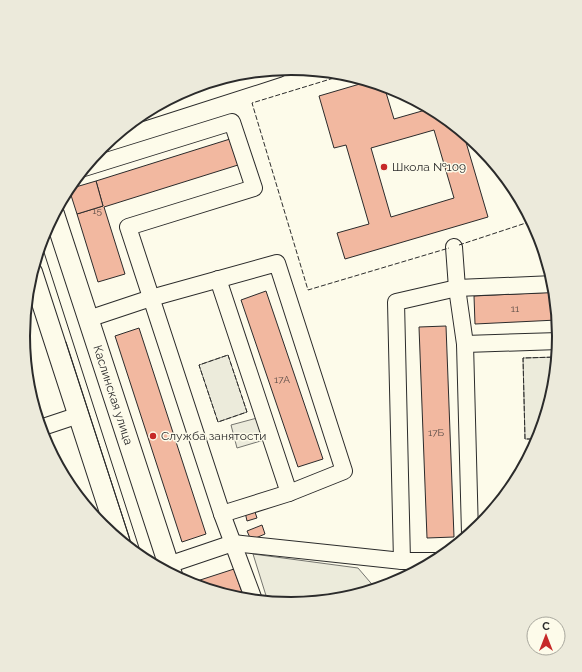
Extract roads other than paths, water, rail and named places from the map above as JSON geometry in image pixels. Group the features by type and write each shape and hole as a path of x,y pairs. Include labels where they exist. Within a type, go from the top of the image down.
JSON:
{"main road":[{"name":"Каслинская улица","path":"57,222 169,566"},
{"path":"36,283 115,529"}],"lane":[{"path":"172,104 252,78"},
{"path":"94,165 232,122 254,188 128,227 222,514 252,594"},
{"path":"454,247 457,288 465,344 470,526"},
{"path":"88,319 151,298 277,263 344,470 289,493 222,514"},
{"path":"218,279 289,493"},
{"path":"402,561 396,302 457,288 547,284"},
{"path":"465,344 552,341"},
{"path":"46,426 79,415"},
{"path":"173,569 233,543 402,561 424,560"}],"tram line":[{"path":"44,252 139,548"},
{"path":"66,342 131,542"}],"place":[{"name":"Школа №109","path":"384,167"},
{"name":"Служба занятости","path":"153,436"}]}
